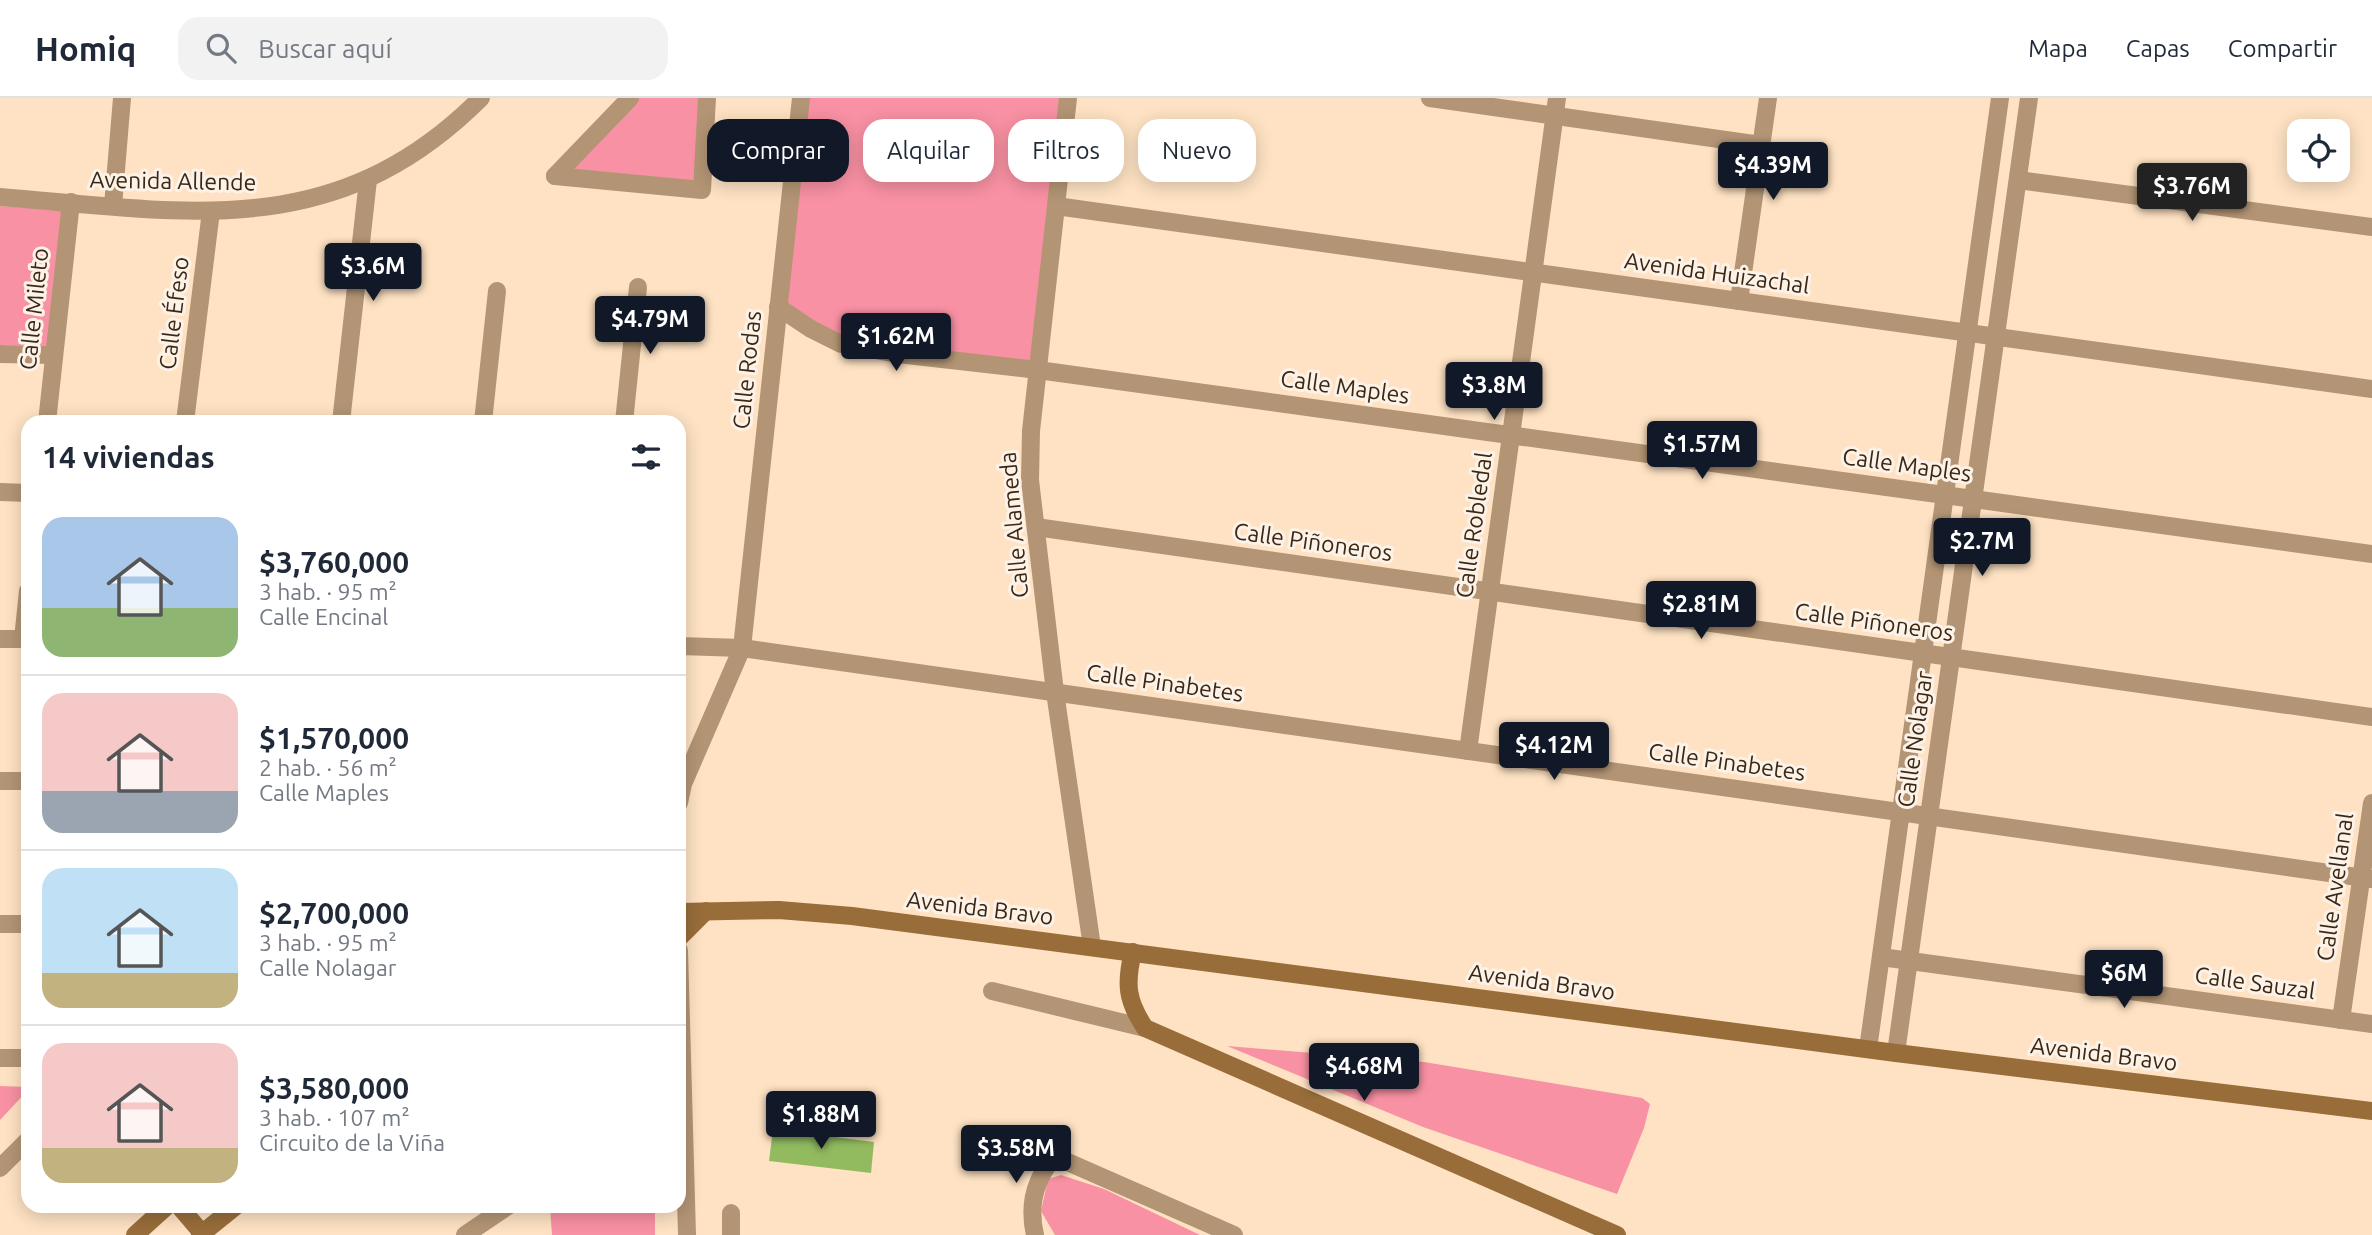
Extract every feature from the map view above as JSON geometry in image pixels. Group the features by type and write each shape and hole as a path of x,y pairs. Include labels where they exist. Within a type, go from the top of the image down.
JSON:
{"main road":[{"name":"Avenida Bravo","path":"686,912 779,910 852,916 1896,1053 2372,1111"},
{"path":"686,931 706,911"},
{"path":"1133,952 1128,971 1128,989 1133,1010 1145,1028 1606,1233"},
{"path":"135,1235 159,1213"},
{"path":"184,1213 201,1234 227,1213"}],"street":[{"path":"113,206 122,98"},
{"name":"Avenida Allende","path":"0,197 211,211 250,210 296,204 368,180 404,161 454,126 481,98"},
{"path":"630,98 555,176 702,190 707,98"},
{"name":"Calle Rodas","path":"686,773 742,648 801,98"},
{"name":"Calle Alameda","path":"1068,98 1031,431 1030,480 1055,692 1092,947"},
{"path":"1430,98 1556,107 1761,145"},
{"path":"1739,301 1768,98"},
{"name":"Calle Nolagar","path":"1868,1049 2000,98"},
{"name":"Calle Nolagar","path":"1896,1053 2029,98"},
{"name":"Calle Robledal","path":"1468,751 1556,107"},
{"path":"342,415 368,180"},
{"path":"2018,180 2372,227"},
{"name":"Calle Mileto","path":"48,415 71,202"},
{"name":"Avenida Huizachal","path":"1056,206 2372,389"},
{"name":"Calle Éfeso","path":"186,415 211,211"},
{"path":"625,415 638,287"},
{"path":"485,415 497,291"},
{"name":"Calle Maples","path":"778,307 841,344 898,354 1038,370 2372,554"},
{"path":"0,354 54,355"},
{"path":"0,492 21,492"},
{"name":"Calle Piñoneros","path":"1036,527 2372,717"},
{"path":"0,639 21,639"},
{"name":"Calle Pinabetes","path":"686,646 742,648 2367,878"},
{"path":"0,781 21,781"},
{"name":"Calle Avellanal","path":"2341,1020 2367,878 2372,803"},
{"path":"0,924 21,924"},
{"name":"Calle Sauzal","path":"1881,957 2372,1024"},
{"path":"992,991 1145,1028"},
{"path":"0,1058 21,1058"},
{"path":"0,1168 21,1147"},
{"path":"1035,1235 1031,1206 1034,1189 1049,1163 1063,1160 1234,1235"},
{"path":"686,1199 687,1235"},
{"path":"466,1235 485,1228 501,1213"},
{"path":"731,1213 731,1235"}],"shaded area":[{"path":"633,98 705,98 700,187 560,174"},
{"path":"804,98 1066,98 1064,119 1008,119 1008,182 1057,182 1036,366 843,342 782,306 795,182 849,182 849,119 802,119"},
{"path":"0,206 62,210 50,346 0,345"},
{"path":"1227,1046 1424,1062 1642,1098 1650,1104 1644,1128 1617,1194 1423,1127"},
{"path":"0,1086 21,1087 21,1098 0,1120"},
{"path":"1061,1175 1104,1189 1200,1235 1055,1235 1041,1211 1048,1179"},
{"path":"550,1213 655,1213 655,1235 552,1235"}],"building":[{"path":"773,1129 874,1142 871,1173 769,1161"}]}
